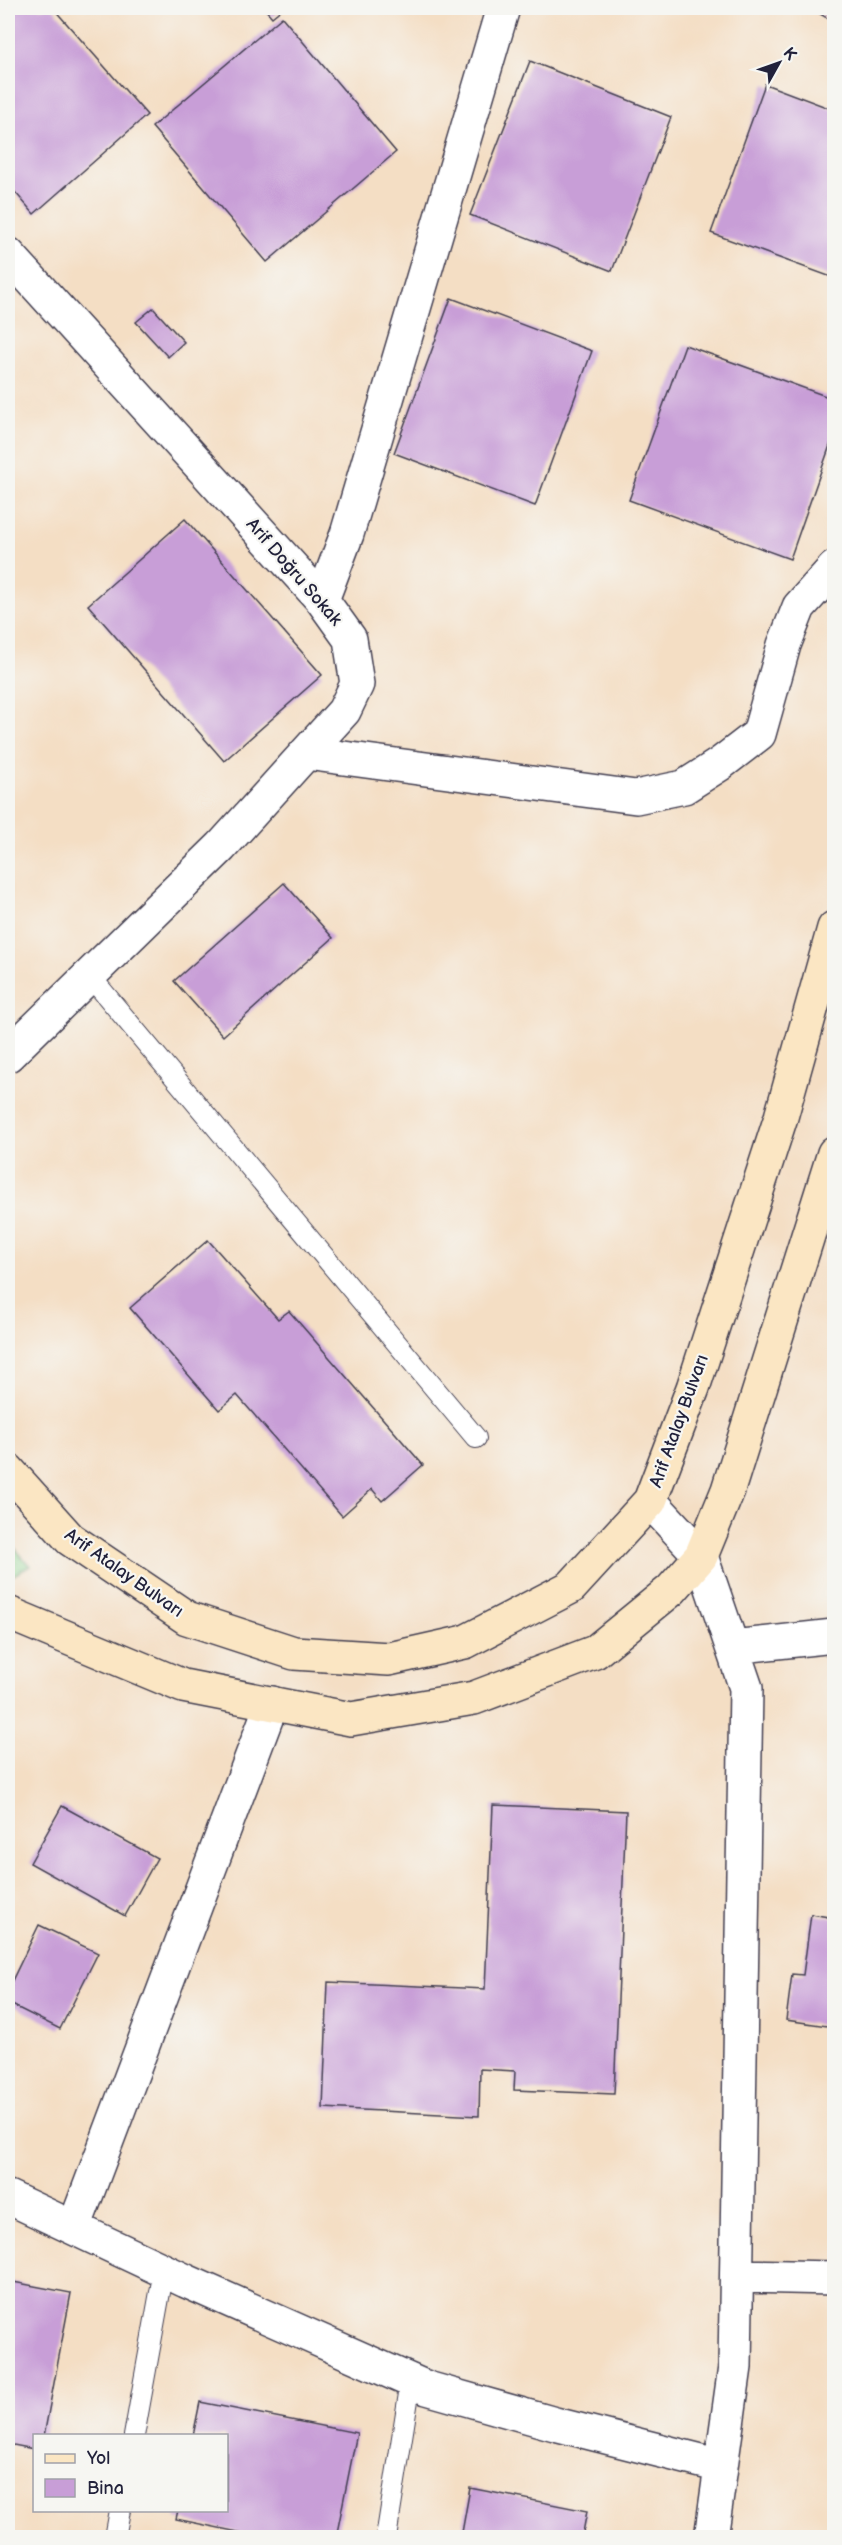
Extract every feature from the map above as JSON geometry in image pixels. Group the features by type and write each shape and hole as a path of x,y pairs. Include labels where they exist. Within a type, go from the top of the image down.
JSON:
{"main road":[{"name":"Arif Atalay Bulvarı","path":"8,1470 70,1539 187,1618 294,1653 389,1659 465,1642 571,1587 650,1501 693,1388 777,1129 834,928"},
{"path":"8,1613 183,1686 351,1719 474,1698 595,1652 671,1590 701,1556 728,1490 834,1154"}],"street":[{"path":"322,600 346,534 503,8"},
{"name":"Arif Doğru Sokak","path":"8,254 322,600 350,639 357,684 344,711 221,847 8,1055"},
{"path":"306,753 636,797 684,787 720,764 759,734 784,645 799,607 834,568"},
{"path":"650,1501 701,1556 746,1688 735,2367 711,2538"},
{"path":"732,1647 834,1636"},
{"path":"74,2228 272,1703"},
{"path":"8,2197 427,2388 555,2424 721,2466"},
{"path":"736,2276 834,2278"}],"lane":[{"path":"89,975 476,1438"},
{"path":"134,2434 164,2270"},
{"path":"386,2538 411,2380"},
{"path":"115,2538 120,2512"}],"green space":[{"path":"8,1540 30,1566 8,1578"}],"building":[{"path":"8,8 53,8 147,115 34,214 8,184"},
{"path":"264,8 283,8 272,17"},
{"path":"810,8 834,8 834,22"},
{"path":"282,17 396,152 267,262 152,127"},
{"path":"530,61 671,117 612,271 470,215"},
{"path":"765,84 834,110 834,278 711,233"},
{"path":"451,298 592,351 535,506 394,453"},
{"path":"153,308 184,342 168,357 136,322"},
{"path":"685,345 834,399 834,434 790,559 629,500"},
{"path":"185,519 322,675 224,761 88,605"},
{"path":"284,883 333,938 223,1036 174,981"},
{"path":"208,1240 278,1319 289,1311 423,1465 382,1501 372,1489 342,1516 237,1395 219,1410 130,1308"},
{"path":"493,1805 626,1811 614,2094 514,2090 515,2071 480,2069 479,2116 323,2108 328,1982 485,1989"},
{"path":"62,1806 157,1858 125,1916 30,1863"},
{"path":"811,1914 834,1918 834,2027 786,2020 792,1974 803,1975"},
{"path":"39,1925 98,1953 60,2029 8,2003 8,1989"},
{"path":"8,2281 71,2293 44,2434 33,2434 33,2449 8,2444"},
{"path":"200,2402 357,2433 336,2538 267,2538 176,2519 178,2512 228,2512 228,2434 193,2434"},
{"path":"470,2488 587,2511 582,2538 461,2538"}]}
